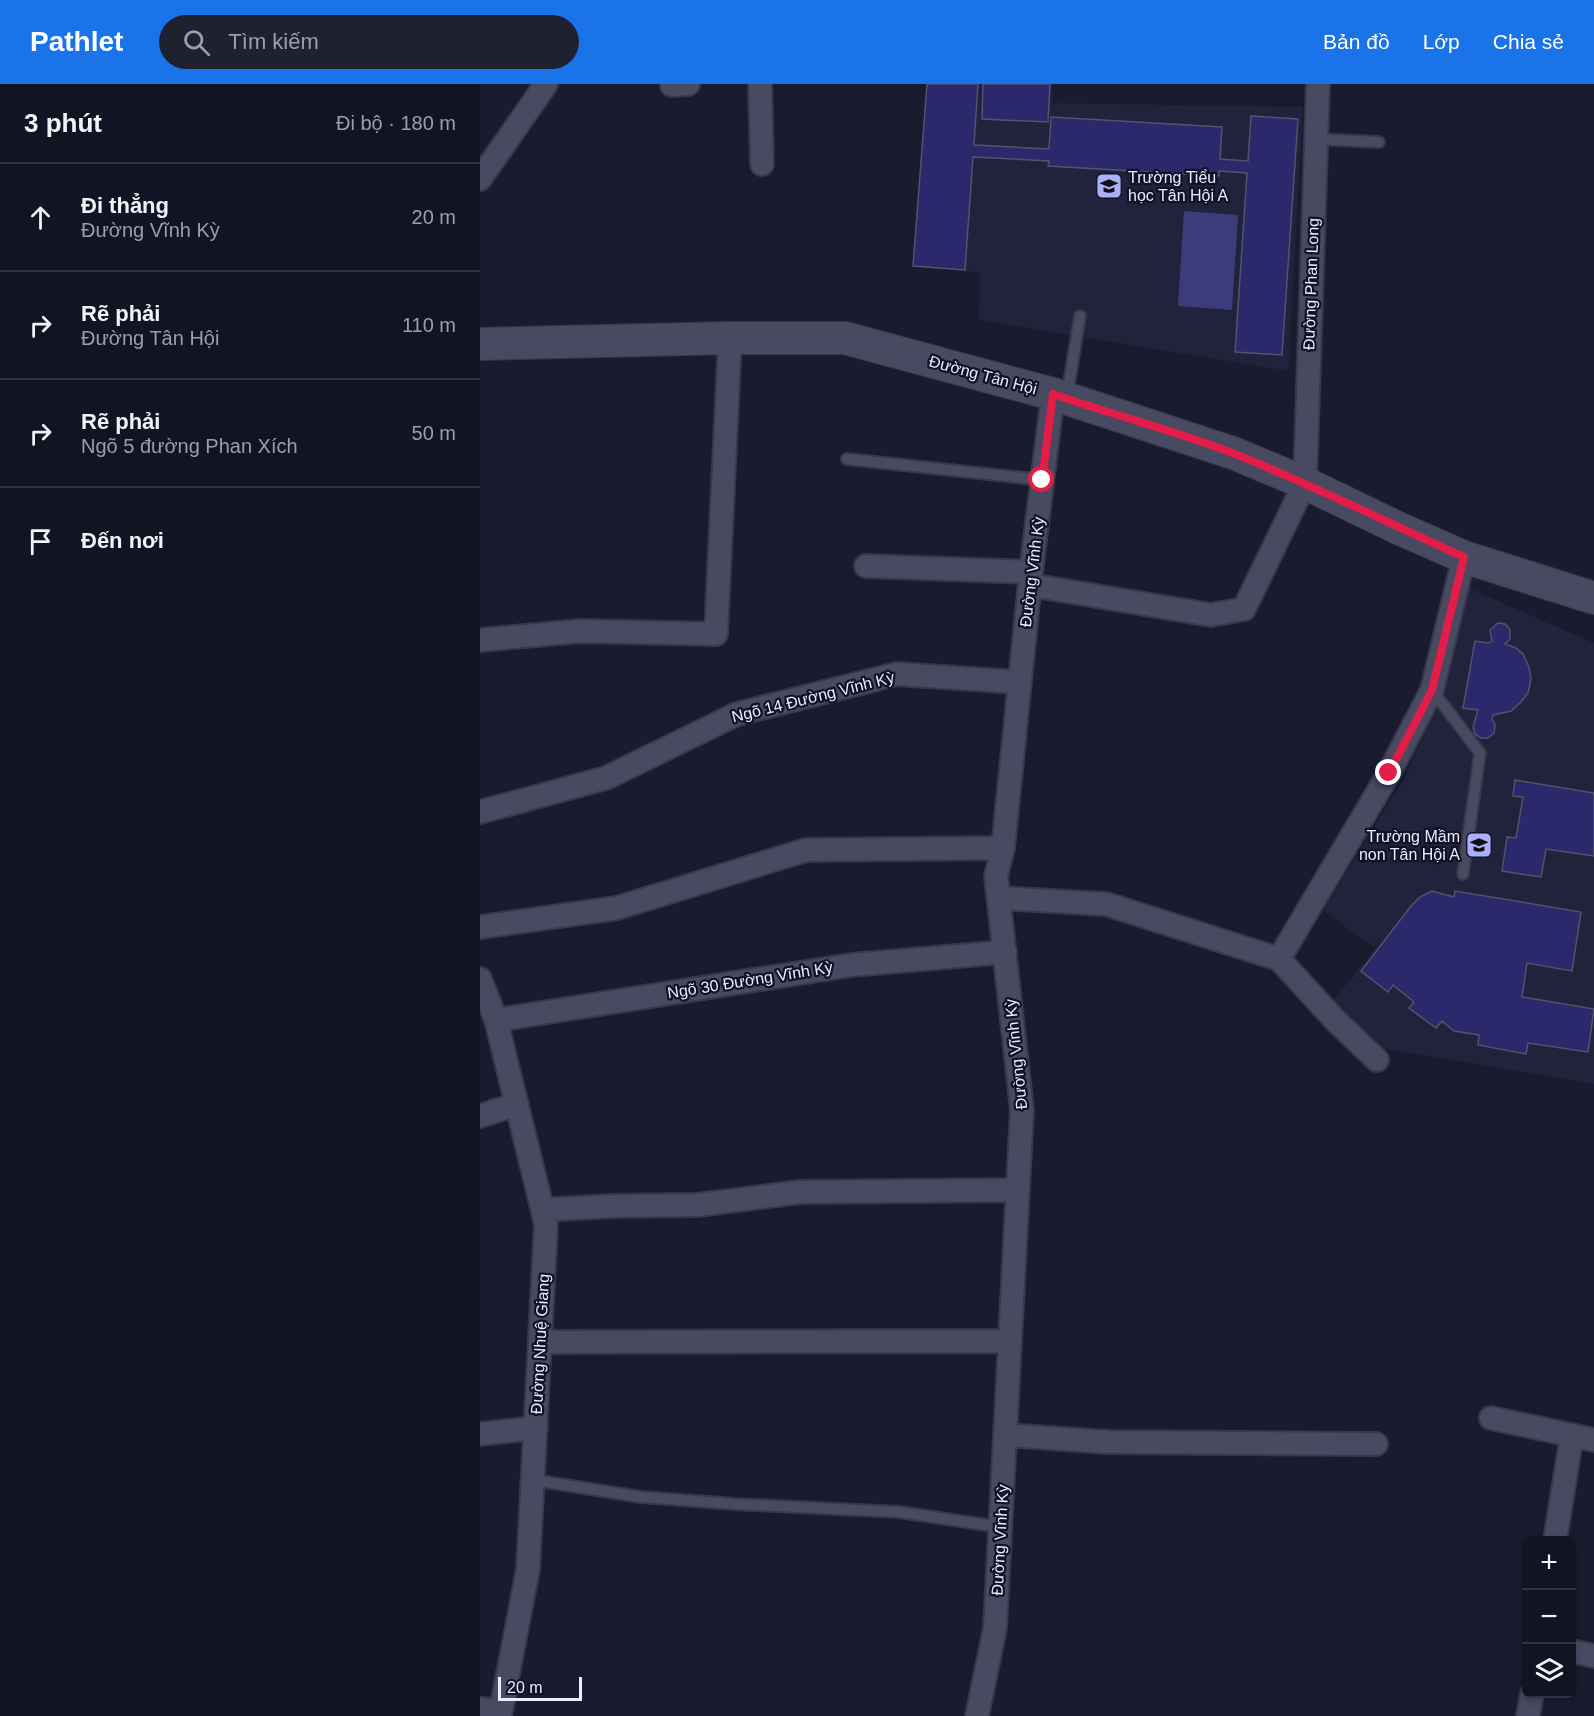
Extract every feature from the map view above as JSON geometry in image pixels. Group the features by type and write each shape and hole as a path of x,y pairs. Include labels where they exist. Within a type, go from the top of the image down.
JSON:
{"street":[{"path":"480,179 546,84"},
{"path":"760,84 762,164"},
{"name":"Đường Phan Long","path":"1305,483 1318,84"},
{"path":"480,640 581,632 716,634 729,338"},
{"name":"Đường Tân Hội","path":"480,344 729,338 845,338 1060,397 1233,453 1305,483 1464,557 1594,598"},
{"name":"Đường Vĩnh Kỳ","path":"977,1716 995,1628 1022,1110 996,876 1003,848 1042,480 1060,397"},
{"path":"866,566 1031,579 1211,615 1244,609 1305,483"},
{"path":"1279,959 1389,773 1432,690 1464,557"},
{"name":"Ngõ 14 Đường Vĩnh Kỳ","path":"480,812 606,778 737,714 897,674 1020,682"},
{"path":"480,927 617,908 806,850 1003,848"},
{"path":"999,898 1106,904 1279,959 1335,1020 1377,1060"},
{"name":"Ngõ 30 Đường Vĩnh Kỳ","path":"496,1020 852,965 1005,952"},
{"name":"Đường Nhuệ Giang","path":"480,979 496,1020 546,1224 528,1569 494,1712"},
{"path":"480,1116 517,1104"},
{"path":"543,1210 696,1205 800,1192 1018,1190"},
{"path":"540,1342 1009,1341"},
{"path":"1491,1418 1594,1440"},
{"path":"480,1434 536,1428"},
{"path":"1005,1435 1108,1442 1376,1444"},
{"path":"1556,1536 1572,1435"},
{"path":"1576,1652 1594,1656"},
{"path":"1528,1716 1531,1698"}],"lane":[{"path":"1316,139 1379,142"},
{"path":"1060,397 1080,316"},
{"path":"847,459 1042,480"},
{"path":"1432,690 1480,753 1464,874"},
{"path":"533,1480 641,1497 899,1512 1000,1527"}],"shaded area":[{"name":"Trường Tiểu học Tân Hội A","path":"927,84 1052,84 1052,103 1303,107 1288,371 979,320 980,274 965,270 913,266"},
{"path":"1184,211 1238,215 1232,310 1178,306"},
{"name":"Trường Mầm non Tân Hội A","path":"1466,587 1594,643 1594,1084 1381,1048 1333,1001 1376,948 1323,911 1404,778 1434,713"}],"building":[{"path":"927,84 978,84 974,145 1049,149 1051,117 1222,127 1220,159 1248,161 1251,116 1298,119 1282,355 1235,352 1247,173 1219,171 1219,176 1048,166 1049,161 973,157 965,270 913,266"},
{"path":"983,84 1050,84 1048,122 982,119"},
{"path":"1498,623 1505,624 1510,629 1510,639 1505,644 1516,648 1523,654 1531,679 1528,693 1520,703 1511,711 1493,715 1494,733 1488,738 1481,738 1475,734 1473,727 1478,710 1463,708 1475,641 1489,643 1492,641 1490,630"},
{"path":"1515,780 1594,793 1594,856 1546,849 1541,877 1502,871 1507,837 1516,838 1523,797 1513,796"},
{"path":"1432,891 1454,897 1455,891 1581,912 1572,971 1527,963 1522,997 1594,1009 1588,1052 1528,1043 1526,1054 1478,1045 1479,1035 1454,1031 1442,1021 1436,1028 1409,1008 1414,1002 1393,985 1388,992 1361,971 1411,906 1420,897"}],"place":[{"name":"Trường Tiểu học Tân Hội A","path":"1109,186"},
{"name":"Trường Mầm non Tân Hội A","path":"1479,845"}],"route":[{"path":"1042,480 1053,394 1233,453 1305,483 1464,557 1432,690 1389,773"}]}
